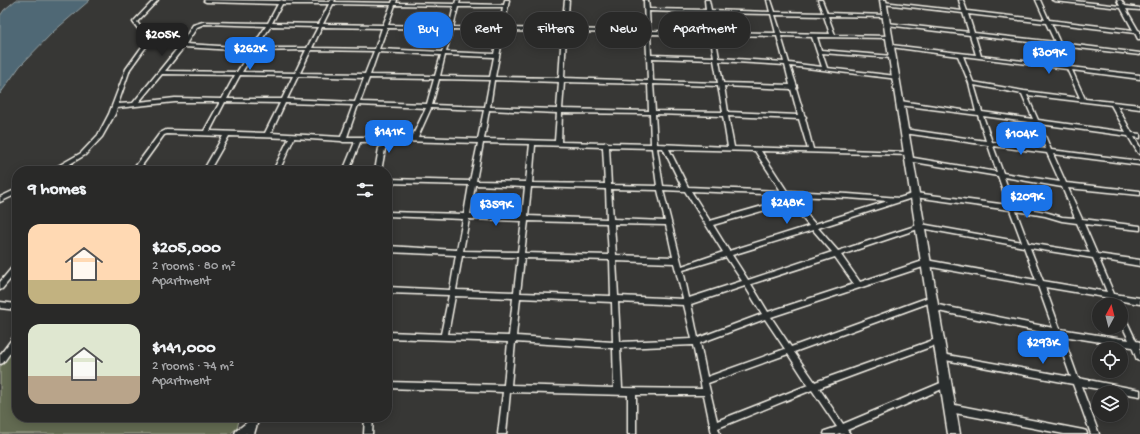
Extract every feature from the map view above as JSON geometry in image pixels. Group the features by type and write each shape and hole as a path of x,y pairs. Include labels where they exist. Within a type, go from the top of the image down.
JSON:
{"street":[{"path":"61,166 83,154 100,136 115,106 128,68 146,44 146,37 134,22 156,0"},
{"path":"206,0 458,3 505,6"},
{"path":"504,12 507,0"},
{"path":"566,12 567,0"},
{"path":"646,0 647,10 709,12 707,0"},
{"path":"769,0 778,36 812,151"},
{"path":"820,0 833,36"},
{"path":"961,0 979,57"},
{"path":"1038,0 1082,100"},
{"path":"1054,0 1140,10"},
{"path":"1119,0 1140,38"},
{"path":"267,135 332,1"},
{"path":"206,133 238,74 269,25 281,2"},
{"path":"342,140 395,2"},
{"path":"954,434 883,2 1138,32"},
{"path":"453,22 458,3"},
{"path":"750,13 825,14 886,20 971,34 1140,54"},
{"path":"135,103 161,72 195,26 199,24 404,28"},
{"path":"750,35 814,35 890,42 960,55 1140,77"},
{"path":"814,35 825,68"},
{"path":"182,45 253,50 309,48 496,56"},
{"path":"414,139 429,107 446,48"},
{"path":"444,337 498,48"},
{"path":"558,143 563,48"},
{"path":"648,48 651,113 660,188 676,260 688,302 695,342 716,434"},
{"path":"715,48 731,148"},
{"path":"819,51 892,57"},
{"path":"960,55 971,83 980,115 1025,245 1095,434"},
{"path":"648,56 787,64 896,78"},
{"path":"161,72 492,80 562,80 794,87"},
{"path":"971,83 1024,93 1140,107"},
{"path":"1024,93 1113,297"},
{"path":"115,106 175,100 284,101 486,109 803,117"},
{"path":"900,103 1140,136"},
{"path":"1113,104 1140,152"},
{"path":"904,131 1140,163"},
{"path":"139,166 163,133 206,133 292,136 342,140 414,139 731,148 908,157 1063,185 1140,193"},
{"path":"209,166 227,134"},
{"path":"278,166 292,136"},
{"path":"379,166 382,148 403,139"},
{"path":"348,166 358,140"},
{"path":"502,434 533,142"},
{"path":"606,144 612,258 616,300 618,391"},
{"path":"665,147 687,190 844,431"},
{"path":"756,149 786,194 836,253 858,284"},
{"path":"392,181 529,186 660,188 861,196 900,200"},
{"path":"0,200 12,194"},
{"path":"679,269 915,195 1012,208 1080,222 1140,228"},
{"path":"709,224 791,200"},
{"path":"392,214 667,223"},
{"path":"392,290 688,302 920,226 1025,245 1140,262"},
{"path":"392,249 676,260"},
{"path":"392,336 513,338 617,345 695,342 767,315 926,263 1041,285 1140,301"},
{"path":"0,286 12,272"},
{"path":"705,381 790,350 933,303 1058,332 1137,345"},
{"path":"0,305 12,306"},
{"path":"1128,328 1137,345 1140,358"},
{"path":"714,426 814,386 939,341"},
{"path":"0,361 3,353 12,343"},
{"path":"942,357 1140,393"},
{"path":"828,434 844,431 946,384"},
{"path":"392,385 632,392 707,392"},
{"path":"632,392 632,434"},
{"path":"950,408 1083,434"},
{"path":"239,434 251,422"},
{"path":"250,434 253,422"},
{"path":"368,434 369,422"}],"green space":[{"path":"12,351 12,422 239,422 237,428 230,434 0,434 0,367"}],"water":[{"path":"16,0 90,0 53,32 20,66 0,94 0,16 4,10"}]}
